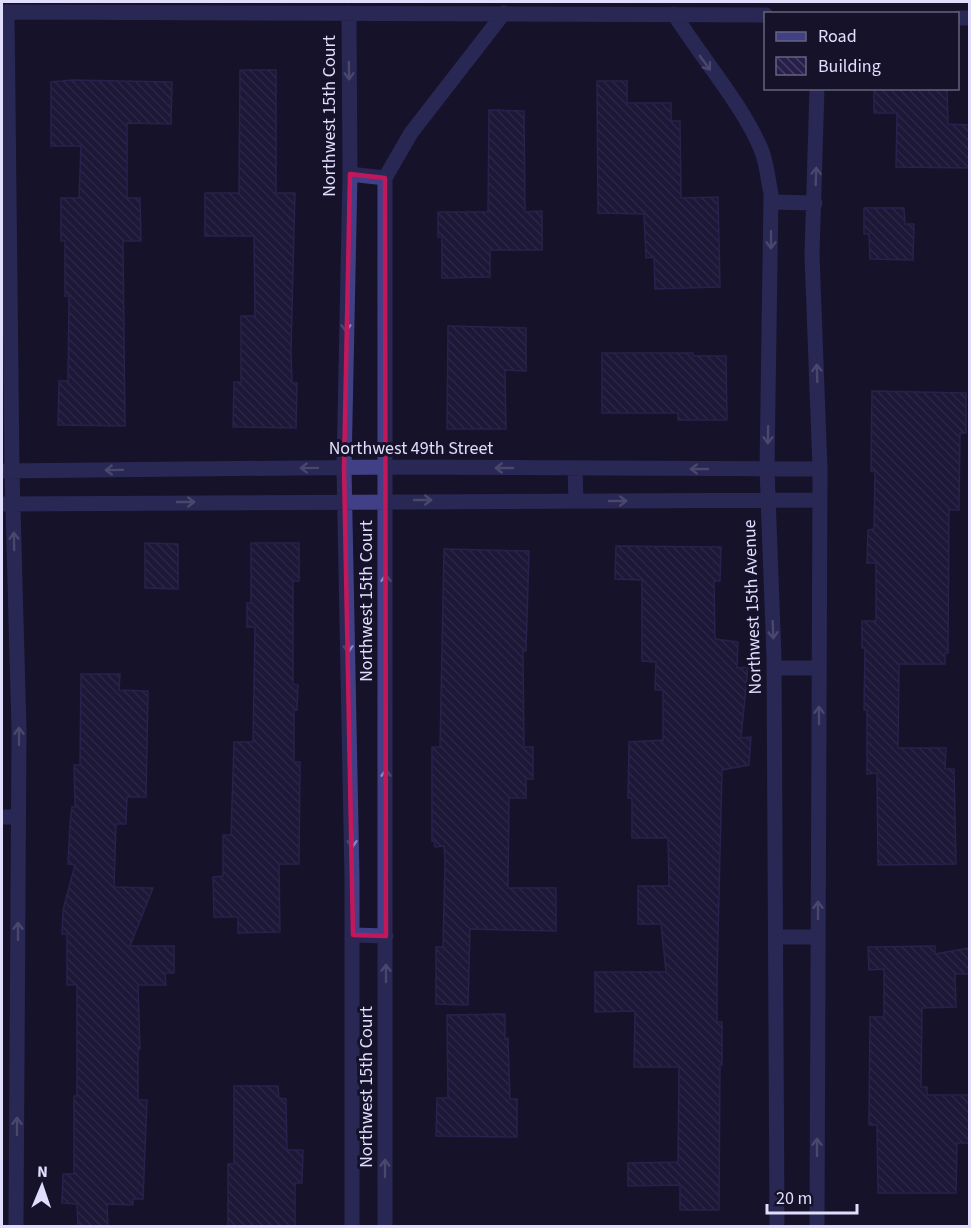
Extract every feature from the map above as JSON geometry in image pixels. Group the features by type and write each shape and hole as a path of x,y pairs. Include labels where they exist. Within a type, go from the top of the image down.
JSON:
{"street":[{"path":"16,1227 18,817 7,504 4,12 504,13 609,7 674,14 764,15"},
{"name":"Northwest 15th Court","path":"349,13 350,174 344,468 353,935 352,1227"},
{"name":"Northwest 15th Court","path":"385,1227 386,178 411,133 504,13"},
{"name":"Northwest 15th Avenue","path":"674,14 701,57 734,102 762,150 771,202 767,469 774,668 777,1227"},
{"path":"817,90 812,255 820,469 817,1227"},
{"path":"350,174 386,178"},
{"path":"771,202 814,203"},
{"name":"Northwest 49th Street","path":"7,471 386,467 820,469"},
{"path":"575,468 576,501"},
{"path":"7,504 386,500 768,502 820,500"},
{"path":"774,668 819,668"},
{"path":"2,817 18,817"},
{"path":"353,935 386,936"},
{"path":"776,937 818,937"},
{"path":"2,1082 17,1082"}],"highlighted area":[{"path":"350,174 385,178 386,936 353,935 344,468"}],"building":[{"path":"240,70 276,70 276,193 295,193 291,350 292,383 297,383 296,428 233,427 234,382 241,382 241,316 255,316 254,236 205,236 205,193 239,193"},
{"path":"72,80 172,82 171,124 127,123 127,198 140,198 141,241 123,241 125,426 58,425 59,381 68,381 69,296 65,296 65,241 61,241 61,198 79,198 81,146 51,146 51,82"},
{"path":"597,81 627,81 627,103 671,103 671,121 680,121 681,198 718,197 720,287 655,289 654,257 646,258 644,214 598,213"},
{"path":"874,90 947,90 948,124 969,125 969,168 896,167 897,113 874,113"},
{"path":"489,110 524,111 525,212 542,211 542,250 490,250 490,277 442,278 442,237 438,237 438,212 488,212"},
{"path":"864,208 904,208 905,224 914,224 913,260 870,259 869,234 864,234"},
{"path":"448,326 526,328 526,371 505,370 506,429 447,429"},
{"path":"602,353 693,353 693,356 726,356 727,420 678,420 678,413 602,413"},
{"path":"872,391 966,393 966,433 960,433 959,510 949,510 948,653 945,653 945,664 899,664 898,748 946,748 945,769 954,769 956,864 878,865 877,773 867,774 867,710 864,710 865,648 862,648 862,621 876,621 876,563 867,563 868,530 874,529 875,471 871,471"},
{"path":"145,543 178,544 178,589 145,588"},
{"path":"251,543 299,543 299,581 293,581 293,684 298,685 297,710 294,709 294,762 300,762 299,864 279,864 280,932 238,933 238,917 214,917 213,877 223,876 223,835 231,835 234,742 253,742 255,627 247,627 247,603 251,603"},
{"path":"616,546 721,547 720,581 714,581 715,639 738,642 737,668 748,667 741,738 751,737 749,765 722,770 717,977 717,1022 722,1022 719,1210 680,1210 680,1185 628,1186 628,1163 678,1162 679,1067 634,1067 635,1011 595,1012 595,972 666,972 661,924 638,924 638,886 669,886 668,838 632,838 632,798 628,798 629,742 663,740 663,690 655,690 656,662 642,661 642,580 615,579"},
{"path":"444,549 529,551 526,651 523,651 524,747 533,747 533,779 526,779 526,798 509,798 508,888 556,888 556,931 470,929 468,1005 436,1004 436,947 443,947 445,861 444,846 435,847 432,841 432,747 440,747"},
{"path":"81,674 120,674 119,690 148,691 146,797 127,797 126,824 116,824 114,887 153,888 130,946 174,946 174,973 165,973 166,985 138,985 140,1049 138,1049 138,1100 147,1100 143,1199 133,1199 133,1205 107,1204 108,1227 78,1227 77,1204 62,1203 63,1174 74,1174 74,1096 77,1096 77,985 67,985 67,934 62,934 63,910 75,865 68,864 72,807 75,807 74,765 80,765"},
{"path":"935,946 935,954 969,948 969,974 955,974 956,1007 922,1008 921,1087 927,1087 927,1095 969,1095 969,1143 957,1143 956,1193 878,1193 877,1125 869,1125 870,1017 884,1017 884,969 869,970 868,947"},
{"path":"505,1014 510,1099 517,1099 517,1137 436,1136 437,1098 448,1098 447,1015"},
{"path":"234,1086 278,1086 279,1098 286,1099 287,1150 303,1150 302,1183 295,1183 295,1227 228,1227 228,1164 234,1164"}]}
